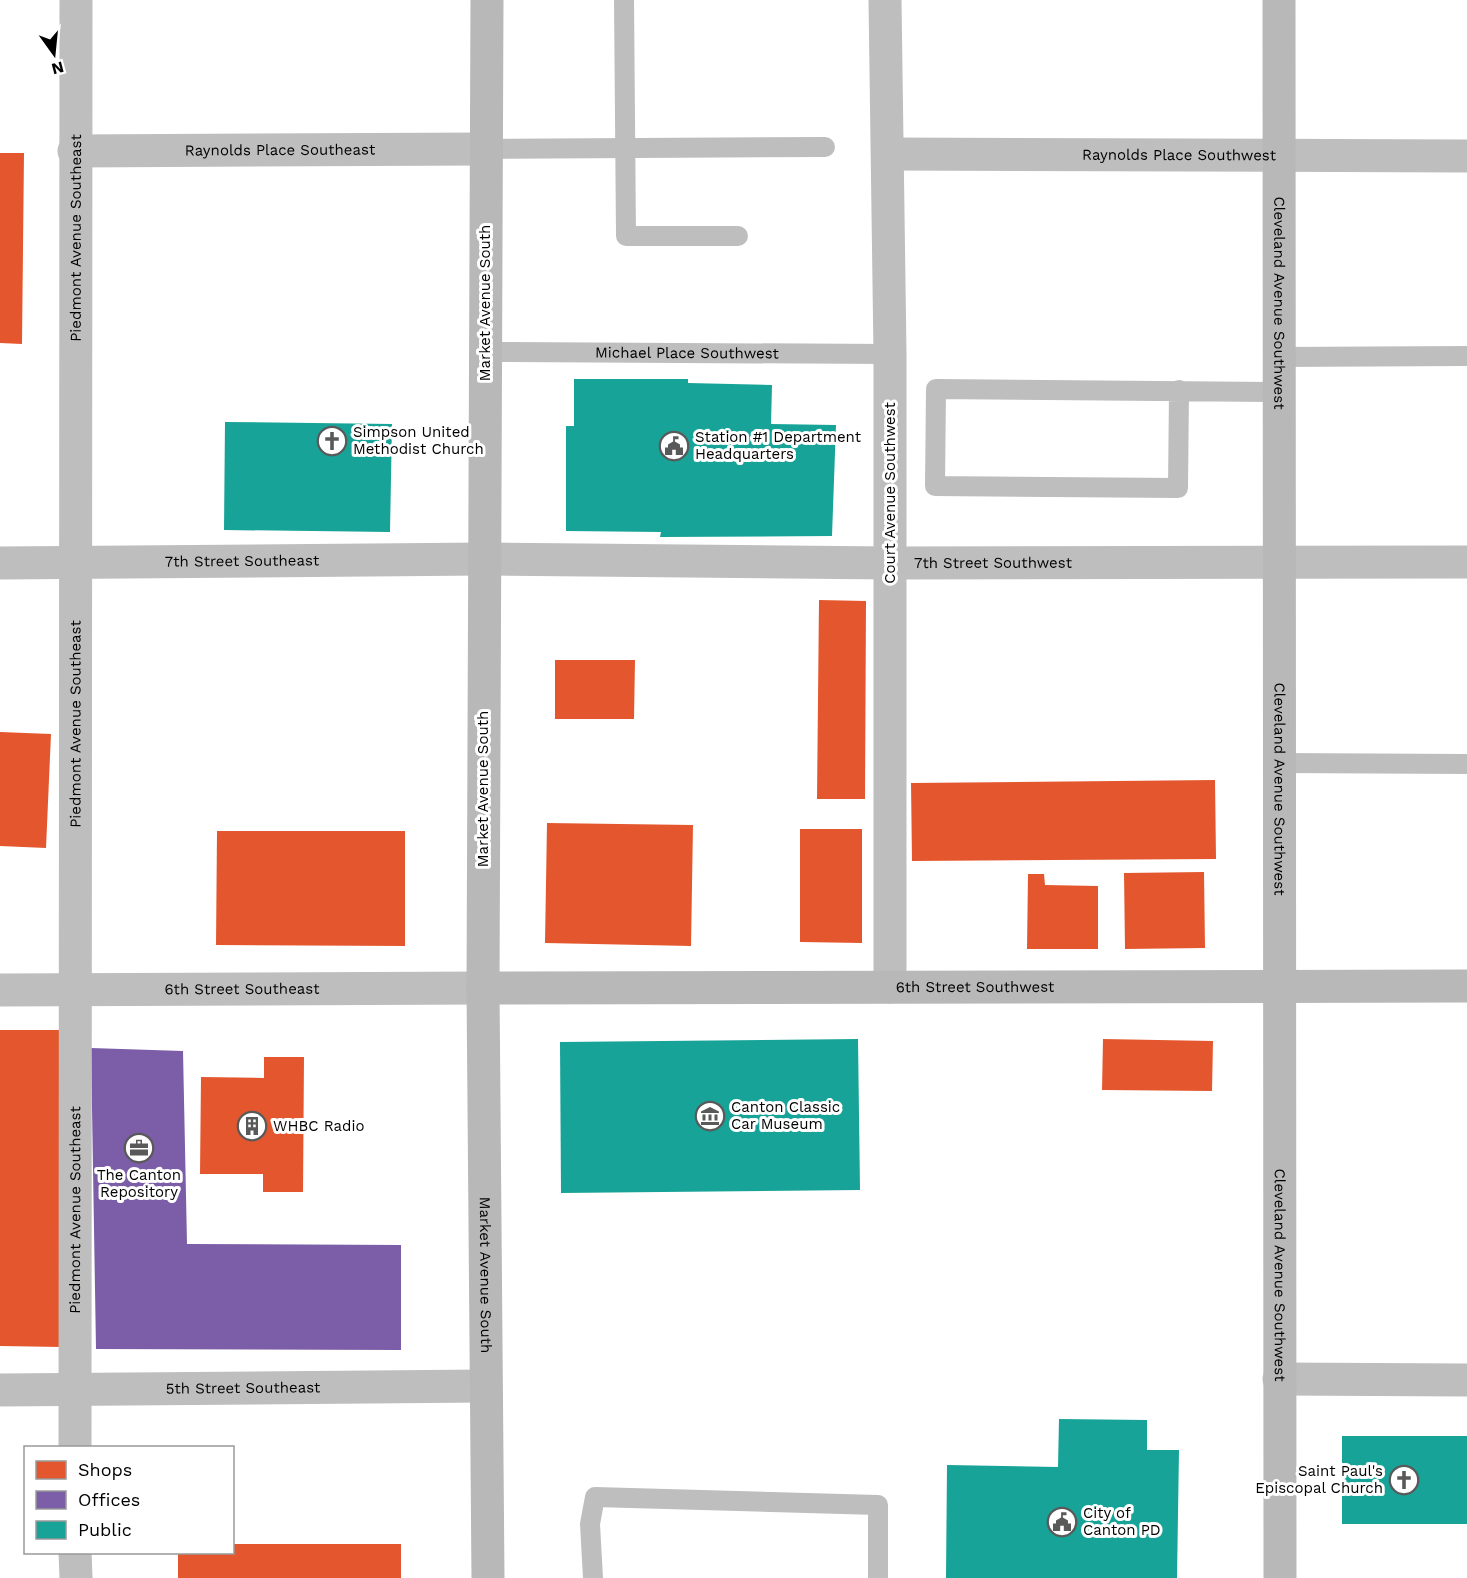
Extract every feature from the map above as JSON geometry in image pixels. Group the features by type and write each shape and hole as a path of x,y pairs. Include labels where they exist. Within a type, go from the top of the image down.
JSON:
{"street":[{"name":"Piedmont Avenue Southeast","path":"75,1446 74,151 76,0"},
{"name":"Market Avenue South","path":"487,0 484,148 483,988 484,1386 488,1578"},
{"name":"Court Avenue Southwest","path":"885,0 890,354 890,987"},
{"name":"Cleveland Avenue Southwest","path":"1279,0 1280,1578"},
{"name":"Raynolds Place Southeast","path":"74,151 484,148"},
{"name":"Raynolds Place Southwest","path":"888,154 1467,156"},
{"name":"7th Street Southeast","path":"0,563 484,559"},
{"name":"7th Street Southwest","path":"484,559 1467,562"},
{"name":"6th Street Southwest","path":"483,988 1467,986"},
{"name":"6th Street Southeast","path":"0,990 483,988"},
{"path":"1280,1379 1467,1380"},
{"name":"5th Street Southeast","path":"0,1390 484,1386"},
{"path":"75,1554 76,1578"}],"lane":[{"path":"624,0 626,236 738,236"},
{"path":"484,148 825,147"},
{"name":"Michael Place Southwest","path":"485,352 890,354"},
{"path":"1278,357 1467,356"},
{"path":"1179,390 1178,488 935,486 936,389 1179,390 1278,392"},
{"path":"1279,763 1467,764"},
{"path":"593,1578 590,1524 595,1497 878,1505 878,1578"}],"building: Shops":[{"path":"0,153 24,153 22,344 0,343"},
{"path":"819,600 866,601 865,799 817,799"},
{"path":"555,660 635,660 634,719 555,719"},
{"path":"0,732 51,734 46,848 0,846"},
{"path":"1215,780 1216,859 912,861 911,783"},
{"path":"547,823 693,825 691,946 545,943"},
{"path":"800,829 862,829 862,943 800,942"},
{"path":"217,831 405,831 405,946 216,945"},
{"path":"1204,872 1205,948 1125,949 1124,873"},
{"path":"1028,874 1044,874 1045,885 1098,886 1098,949 1027,949"},
{"path":"0,1030 65,1030 61,1347 0,1346"},
{"path":"1103,1039 1213,1041 1212,1091 1102,1090"},
{"name":"WHBC Radio","path":"264,1057 304,1057 303,1192 263,1192 263,1174 200,1174 201,1077 264,1078"},
{"path":"234,1544 401,1544 401,1578 178,1578 178,1554 234,1554"}],"building: Offices":[{"name":"The Canton Repository","path":"91,1048 183,1051 187,1244 401,1245 401,1350 96,1349"}],"building: Public":[{"path":"574,379 688,379 688,383 772,385 771,424 836,425 832,536 660,537 661,532 566,531 566,426 574,426"},
{"path":"225,422 392,424 390,532 224,530"},
{"name":"Canton Classic Car Museum","path":"858,1039 860,1190 561,1193 560,1042"},
{"name":"City of Canton PD","path":"1059,1419 1147,1420 1147,1450 1179,1450 1177,1578 946,1578 947,1465 1058,1467"},
{"name":"Saint Paul's Episcopal Church","path":"1342,1436 1467,1436 1467,1524 1342,1524"}],"place":[{"name":"Simpson United Methodist Church","path":"332,441"},
{"name":"Station #1 Department Headquarters","path":"674,446"},
{"name":"Canton Classic Car Museum","path":"710,1116"},
{"name":"WHBC Radio","path":"252,1126"},
{"name":"The Canton Repository","path":"139,1148"},
{"name":"Saint Paul's Episcopal Church","path":"1404,1480"},
{"name":"City of Canton PD","path":"1062,1522"}]}
